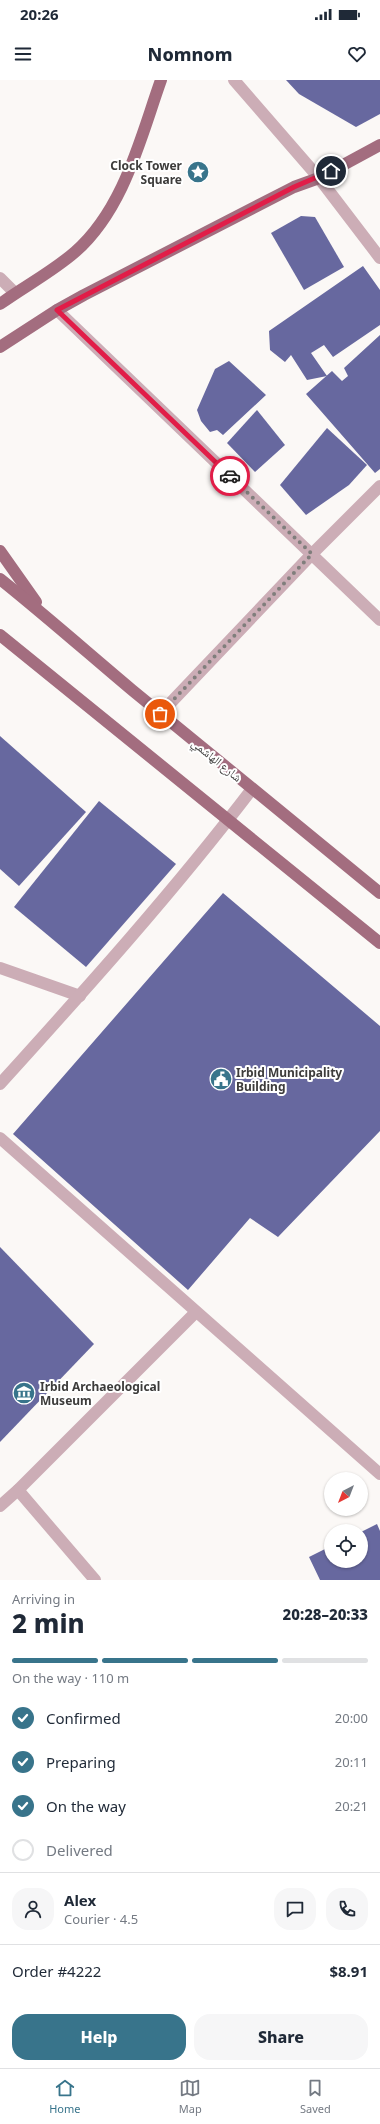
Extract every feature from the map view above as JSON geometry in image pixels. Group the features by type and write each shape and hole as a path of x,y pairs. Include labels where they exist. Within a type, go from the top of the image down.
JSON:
{"main road":[{"path":"0,304 42,277 75,252 93,233 106,215 126,180 161,80"},
{"path":"0,347 57,310 294,187 319,178 380,146"},
{"path":"0,551 43,613"},
{"name":"شارع الهاشمي","path":"0,579 43,613 86,652 160,714 380,893"},
{"path":"0,635 380,943"}],"street":[{"path":"234,80 319,178 380,258"},
{"path":"0,278 15,293"},
{"path":"57,310 380,620"},
{"path":"160,714 312,554 380,486"},
{"path":"0,1084 80,996 228,820 252,789"},
{"path":"0,968 80,996"},
{"path":"0,1138 380,1474"},
{"path":"0,1506 18,1490 196,1312"},
{"path":"18,1490 95,1580"}],"building":[{"path":"286,80 380,80 380,114 356,127 299,94"},
{"path":"301,216 315,217 344,267 304,290 271,233"},
{"path":"363,266 380,290 380,325 333,357 324,345 311,353 327,376 307,380 291,355 285,362 270,350 269,331"},
{"path":"380,335 380,469 375,473 306,394 332,371 342,381 348,376 344,368"},
{"path":"229,361 266,395 223,435 217,430 210,432 201,421 197,410 215,369"},
{"path":"257,410 285,445 255,472 227,443"},
{"path":"327,428 367,465 349,485 306,515 280,485"},
{"path":"0,736 86,812 19,886 0,869"},
{"path":"99,801 176,864 86,967 14,907"},
{"name":"Irbid Municipality Building","path":"223,893 380,1026 380,1131 278,1237 250,1218 188,1290 13,1134"},
{"name":"Irbid Archaeological Museum","path":"0,1247 94,1344 0,1442"},
{"path":"377,1524 380,1531 380,1580 320,1580 309,1557 324,1550 324,1568 368,1568 368,1528"}],"way so far":[{"path":"160,714 312,554 230,476"}],"place":[{"name":"Clock Tower Square","path":"198,172"},
{"name":"Irbid Municipality Building","path":"221,1079"},
{"name":"Irbid Archaeological Museum","path":"24,1393"}],"route":[{"path":"230,476 57,310 294,187 319,178 331,171"}]}
